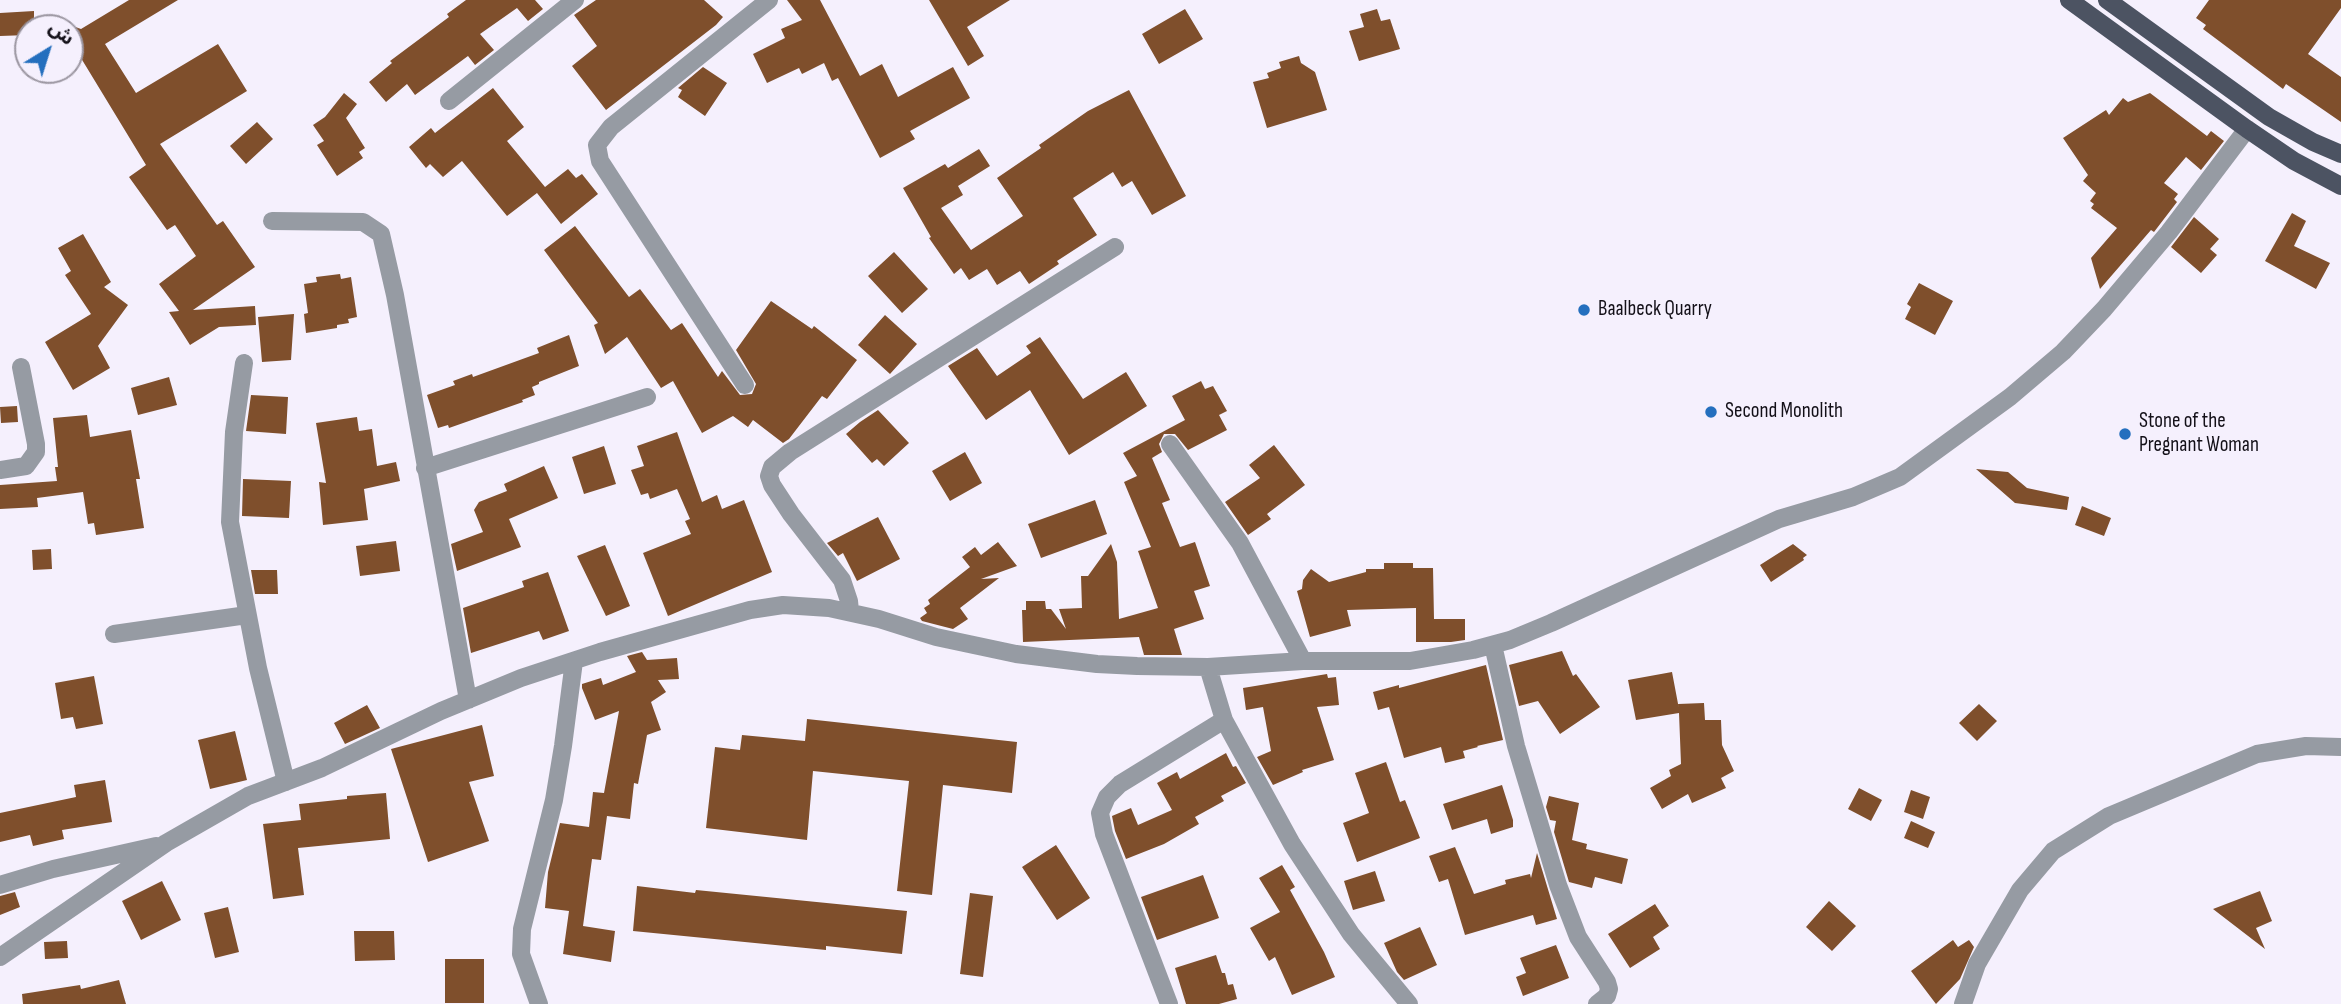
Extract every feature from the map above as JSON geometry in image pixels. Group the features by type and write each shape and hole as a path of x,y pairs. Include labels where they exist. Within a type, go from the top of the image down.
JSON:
{"main road":[{"path":"2069,0 2247,129 2294,161 2341,186"},
{"path":"2107,0 2269,117 2313,142 2341,154"}],"street":[{"path":"449,101 576,0"},
{"path":"744,385 600,161 597,145 611,127 760,3"},
{"path":"0,957 166,844 248,796 286,782 521,678 750,611 783,605 850,611 936,637 1016,654 1097,664 1208,667 1303,661 1410,661 1442,657 1493,645 1551,623 1779,519 1853,497 1900,477 2010,397 2078,337 2169,232 2247,129"},
{"path":"272,221 363,222 381,234 395,295 468,700"},
{"path":"850,611 842,580 772,485 769,476 772,467 790,452 1115,247"},
{"path":"244,363 234,432 230,512 247,615 271,728 286,782"},
{"path":"0,470 26,466 36,452 22,367"},
{"path":"425,468 647,397"},
{"path":"1170,444 1240,543 1303,661"},
{"path":"114,634 247,615"},
{"path":"1493,645 1516,746 1558,885 1578,937 1607,982 1607,996 1597,1004"},
{"path":"539,1004 524,966 520,942 524,912 554,800 564,746 574,661"},
{"path":"1208,667 1224,720 1292,844 1334,911 1409,1004"},
{"path":"1169,1004 1104,834 1100,813 1107,797 1120,784 1224,720"},
{"path":"1963,1004 1978,964 2020,890 2053,851 2109,816 2256,754 2306,746 2341,747"},
{"path":"0,885 79,862 166,844"}],"building":[{"path":"129,0 178,0 105,44 136,93 218,44 247,91 160,144 217,225 223,221 255,267 193,310 255,306 256,325 219,327 190,345 169,312 179,311 159,284 196,256 175,225 167,230 129,177 146,165 84,63 84,27"},
{"path":"466,0 535,0 543,9 528,21 517,8 480,34 494,50 475,65 468,56 415,95 407,84 386,102 369,82 392,63 390,61 449,17 447,14"},
{"path":"596,0 704,0 723,17 606,110 572,66 597,46 574,15"},
{"path":"787,0 820,0 860,76 882,64 898,97 953,67 970,98 910,131 915,139 880,158 838,78 832,81 824,63 802,74 799,68 767,83 753,54 785,38 781,29 802,20"},
{"path":"929,0 1010,0 967,27 984,56 968,66"},
{"path":"2209,0 2341,0 2341,8 2308,54 2341,77 2341,122 2286,84 2283,89 2203,29 2206,25 2196,18"},
{"path":"1185,9 1203,39 1159,64 1142,34"},
{"path":"1377,9 1381,21 1390,19 1400,49 1359,61 1349,31 1364,27 1360,14"},
{"path":"34,11 34,14 14,14 14,36 0,36 0,13"},
{"path":"1299,56 1301,63 1315,72 1327,110 1267,128 1253,82 1269,78 1267,73 1281,68 1279,62"},
{"path":"703,67 727,83 705,116 678,97 682,90 678,88"},
{"path":"493,88 524,127 507,141 545,187 568,169 576,178 582,174 598,194 561,224 537,193 507,216 462,161 443,177 430,164 426,168 409,147 431,128 435,133"},
{"path":"1129,90 1186,196 1152,215 1132,181 1122,187 1113,172 1073,198 1097,235 1057,261 1059,264 1029,284 1020,271 997,285 987,269 969,280 961,268 954,274 929,238 931,237 903,188 945,164 948,168 979,149 990,166 958,186 963,195 941,208 971,250 1023,216 997,178 1088,111"},
{"path":"344,93 357,104 346,118 365,148 359,152 363,158 337,176 317,145 324,141 313,125 325,117"},
{"path":"2150,93 2207,136 2211,131 2224,141 2201,170 2186,157 2164,183 2178,194 2174,199 2177,202 2154,232 2151,230 2100,289 2091,258 2117,228 2091,208 2094,204 2090,201 2096,193 2083,181 2088,175 2063,138 2106,110 2109,115 2123,98 2128,102"},
{"path":"257,122 273,139 246,164 230,146"},
{"path":"2292,213 2306,221 2294,246 2330,263 2316,289 2265,261"},
{"path":"2194,217 2219,239 2210,249 2217,255 2201,273 2171,247"},
{"path":"575,226 629,297 640,289 671,330 682,323 718,377 722,371 740,395 752,394 756,384 736,350 771,301 812,329 814,326 857,360 827,399 822,396 783,443 753,420 748,427 733,416 702,433 673,381 661,388 627,337 605,354 594,325 598,323 544,250"},
{"path":"83,234 111,282 104,287 128,305 98,346 110,368 73,390 45,342 91,314 65,275 71,271 58,248"},
{"path":"894,252 928,289 902,313 868,276"},
{"path":"340,274 341,279 351,277 357,317 348,319 349,323 337,325 337,328 306,333 304,314 308,313 304,284 317,282 316,277"},
{"path":"1919,283 1953,301 1935,335 1905,319 1911,307 1907,304"},
{"path":"294,314 291,360 262,362 258,317"},
{"path":"885,315 917,344 890,374 858,345"},
{"path":"569,335 579,366 539,382 532,387 535,395 522,400 523,402 449,428 448,425 438,428 427,395 455,385 453,381 472,374 473,377 539,353 537,348"},
{"path":"1040,337 1083,399 1126,372 1147,406 1069,455 1030,390 986,420 948,366 977,348 997,376 1031,353 1026,346"},
{"path":"169,377 177,405 138,415 131,388"},
{"path":"1201,381 1205,389 1213,386 1227,411 1219,415 1227,430 1188,450 1175,434 1164,434 1159,444 1162,452 1152,458 1170,500 1162,503 1180,547 1195,542 1210,586 1194,591 1204,619 1174,629 1182,655 1144,655 1139,637 1023,642 1022,610 1026,610 1026,601 1045,601 1046,609 1051,609 1066,629 1059,609 1082,608 1081,576 1088,576 1111,544 1117,562 1119,619 1158,608 1138,551 1151,547 1124,482 1137,476 1123,453 1185,420 1172,396"},
{"path":"251,395 288,397 286,434 246,431"},
{"path":"17,406 18,422 1,423 0,407"},
{"path":"878,410 909,443 884,466 877,459 872,463 846,434"},
{"path":"87,415 90,437 131,430 140,479 136,479 144,528 96,535 94,523 88,524 83,492 37,498 38,507 0,509 0,485 57,481 53,418"},
{"path":"357,417 359,431 372,429 377,466 396,462 400,481 364,489 368,520 323,525 319,482 326,483 316,423"},
{"path":"677,432 702,502 717,495 722,509 744,500 772,572 668,616 643,553 691,534 685,521 690,519 677,489 650,499 648,493 641,495 631,470 644,466 637,446"},
{"path":"1274,445 1305,485 1267,514 1271,519 1248,535 1225,502 1260,478 1249,465"},
{"path":"604,446 616,484 584,494 572,457"},
{"path":"965,452 982,483 950,501 932,471"},
{"path":"544,466 558,498 509,519 521,547 457,571 451,544 483,532 474,510 479,502 507,491 504,484"},
{"path":"1976,469 2008,472 2027,488 2069,497 2067,510 2015,503"},
{"path":"243,479 291,481 289,518 242,516"},
{"path":"1095,500 1107,534 1041,558 1028,524"},
{"path":"2082,506 2111,518 2104,536 2075,525"},
{"path":"878,517 900,559 857,581 843,553 838,556 827,543"},
{"path":"396,541 400,571 360,576 356,546"},
{"path":"998,542 1017,566 981,579 999,578 960,608 968,619 953,629 922,621 920,618 927,613 924,608 930,604 928,600 970,567 962,557 975,547 981,555"},
{"path":"1793,544 1807,555 1804,560 1771,582 1760,565"},
{"path":"605,545 630,606 606,616 577,556"},
{"path":"51,549 52,569 33,570 32,550"},
{"path":"1384,563 1413,563 1413,568 1433,568 1434,619 1465,619 1465,640 1416,642 1416,608 1347,610 1351,626 1310,637 1297,591 1302,589 1303,580 1311,569 1329,582 1366,572 1366,569 1384,569"},
{"path":"251,570 277,570 278,594 255,594"},
{"path":"548,572 569,631 543,640 539,631 471,653 463,608 524,587 522,581"},
{"path":"1562,651 1573,676 1576,674 1600,707 1560,734 1538,701 1519,706 1509,665"},
{"path":"642,652 647,660 677,658 679,679 658,680 666,692 651,702 661,730 647,735 638,784 634,783 630,819 607,816 601,860 592,859 583,926 615,931 611,962 563,954 569,911 545,908 548,872 560,823 589,827 593,792 604,793 619,711 595,720 582,684 601,678 603,685 636,672 627,656"},
{"path":"1486,665 1503,740 1463,751 1465,758 1445,763 1441,747 1404,758 1389,707 1378,710 1373,692 1399,685 1399,688"},
{"path":"1672,672 1678,704 1704,703 1705,720 1721,720 1722,745 1734,771 1721,778 1726,788 1692,803 1688,794 1662,809 1650,788 1671,776 1669,770 1681,764 1679,713 1636,720 1628,680"},
{"path":"1327,674 1328,678 1336,677 1339,705 1317,707 1334,760 1302,770 1303,772 1273,785 1257,757 1271,751 1263,707 1246,710 1243,688"},
{"path":"94,676 103,724 76,729 73,717 61,719 55,683"},
{"path":"1979,704 1997,721 1977,741 1959,723"},
{"path":"367,705 380,728 345,744 334,723"},
{"path":"807,719 1017,742 1012,793 943,785 932,895 897,891 909,781 813,771 807,840 706,828 715,747 740,750 742,735 805,741"},
{"path":"482,725 494,776 469,782 489,841 428,862 391,749"},
{"path":"235,731 247,780 210,789 198,740"},
{"path":"1226,753 1246,783 1221,796 1224,801 1195,817 1199,824 1164,844 1126,859 1112,816 1131,808 1138,825 1172,810 1157,783 1177,772 1180,779"},
{"path":"1386,762 1400,802 1405,800 1420,838 1357,862 1343,823 1369,813 1355,773"},
{"path":"105,780 112,822 62,830 64,839 33,846 30,835 0,842 0,813 76,797 74,785"},
{"path":"1502,785 1513,827 1491,834 1487,819 1452,830 1443,804"},
{"path":"1859,788 1882,800 1871,821 1848,809"},
{"path":"1911,790 1930,797 1923,819 1904,812"},
{"path":"386,793 390,839 298,848 304,895 273,899 263,824 301,820 299,804"},
{"path":"1549,796 1579,803 1572,840 1587,844 1586,849 1628,859 1622,884 1595,877 1592,888 1569,882 1554,832 1556,821 1550,820 1546,807"},
{"path":"1911,821 1935,832 1928,848 1904,838"},
{"path":"1056,845 1090,898 1057,920 1022,867"},
{"path":"1455,847 1474,894 1506,884 1505,880 1530,874 1531,878 1537,853 1557,919 1536,925 1533,915 1465,935 1448,879 1439,882 1429,856"},
{"path":"1282,865 1295,887 1290,890 1335,977 1292,995 1275,957 1269,961 1250,928 1280,912 1259,878"},
{"path":"1375,871 1385,901 1353,910 1344,881"},
{"path":"1203,875 1219,918 1157,940 1141,897"},
{"path":"162,881 181,920 141,940 122,901"},
{"path":"637,886 907,911 902,954 826,946 826,950 633,931"},
{"path":"2260,891 2272,921 2256,928 2265,949 2213,909"},
{"path":"15,892 20,907 0,915 0,896"},
{"path":"970,893 993,896 983,977 960,974"},
{"path":"1829,901 1856,926 1832,951 1806,927"},
{"path":"1655,904 1669,926 1653,937 1660,949 1630,968 1608,934"},
{"path":"228,907 239,952 215,958 204,913"},
{"path":"1420,927 1437,965 1404,980 1397,972 1384,943"},
{"path":"354,931 394,931 395,960 355,961"},
{"path":"1953,940 1958,947 1969,940 1974,947 1960,979 1936,1004 1911,971"},
{"path":"67,941 68,958 45,959 44,942"},
{"path":"1556,945 1569,978 1523,996 1516,977 1526,973 1520,958"},
{"path":"1216,955 1228,985 1233,984 1237,999 1219,1004 1186,1004 1175,968"},
{"path":"445,959 484,959 484,1003 445,1003"},
{"path":"119,980 126,1004 23,1004 22,994 80,985 81,989"}],"place":[{"name":"Baalbeck Quarry","path":"1584,310"},
{"name":"Second Monolith","path":"1711,412"},
{"name":"Stone of the Pregnant Woman","path":"2125,434"}]}
